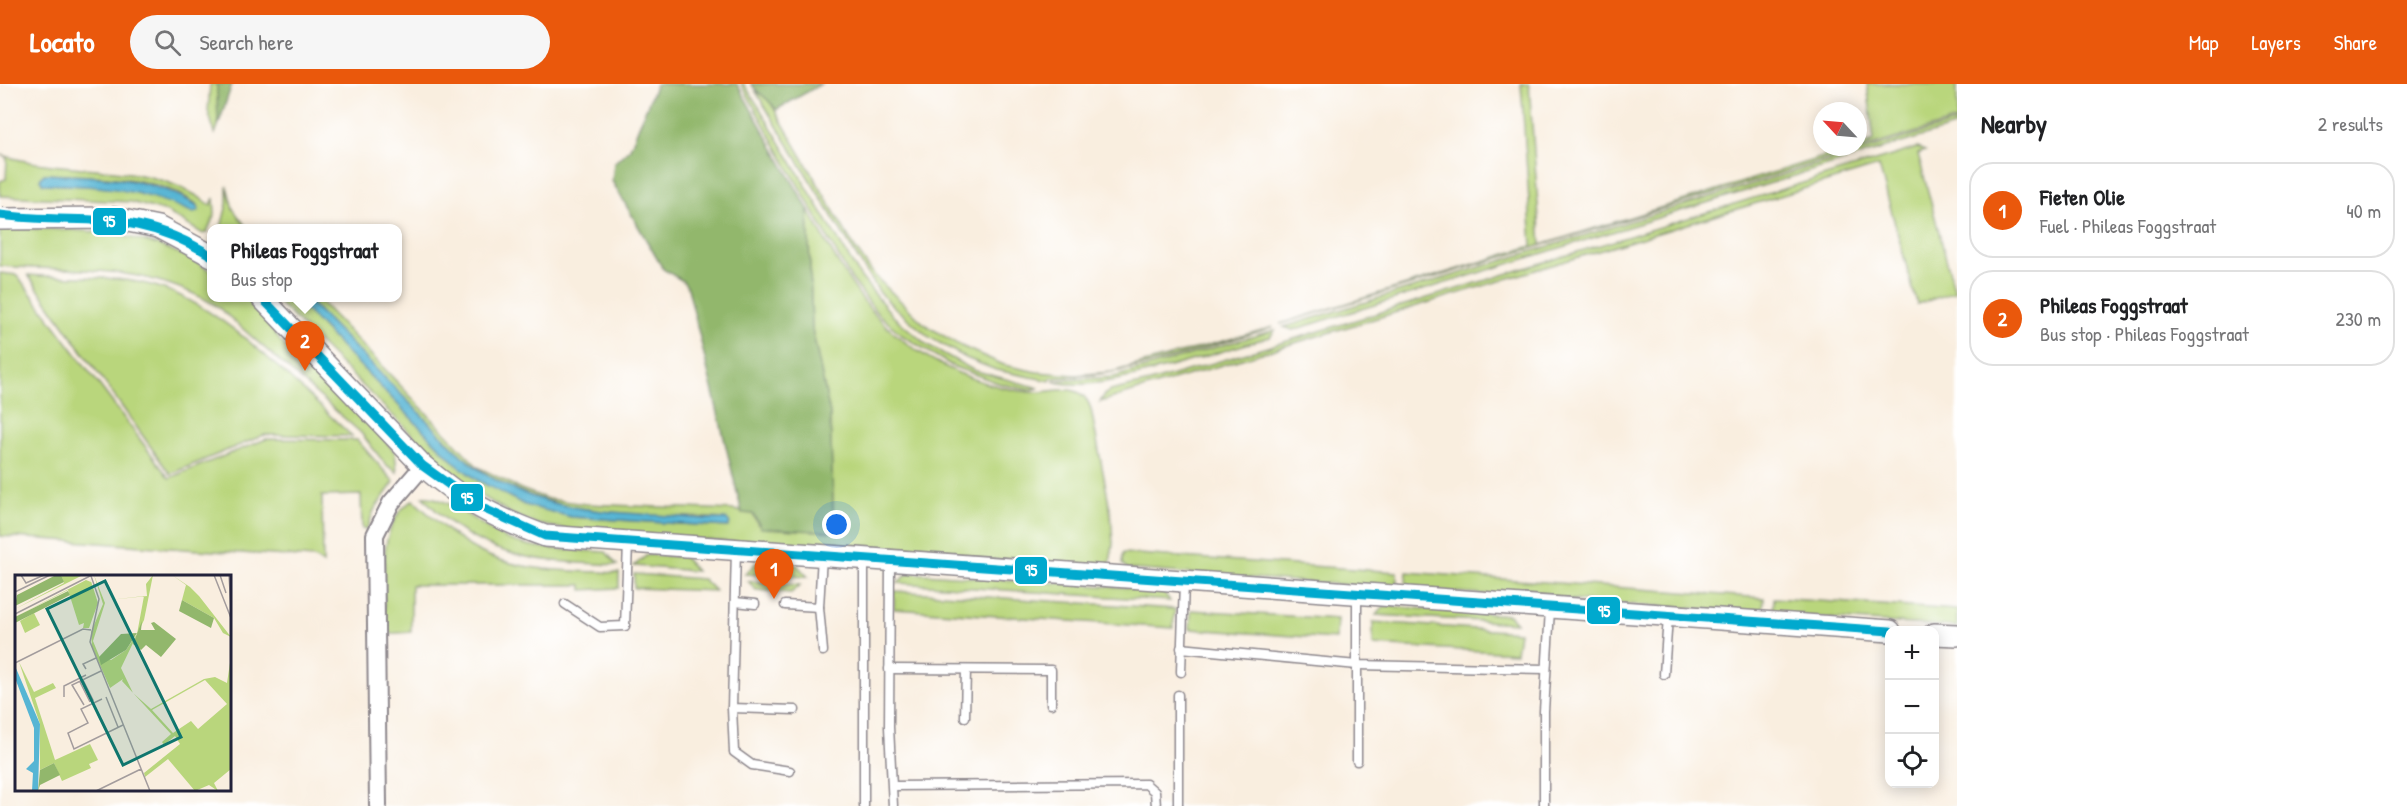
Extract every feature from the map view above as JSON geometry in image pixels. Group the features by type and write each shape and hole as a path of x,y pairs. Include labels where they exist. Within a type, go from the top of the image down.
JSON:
{"street":[{"path":"5,217 114,218 158,227 207,253"},
{"path":"267,302 423,466 453,491 498,519 545,536 1885,631"},
{"path":"378,806 375,535 392,503 423,466"},
{"path":"1939,634 1957,636"}],"lane":[{"path":"565,604 600,627 625,626 628,543"},
{"path":"736,550 732,708 734,752 752,765 790,771"},
{"path":"822,556 819,607 823,651"},
{"path":"864,559 864,806"},
{"path":"890,561 889,727 894,806"},
{"path":"1181,672 1184,581"},
{"path":"1357,595 1357,761"},
{"path":"735,602 755,603"},
{"path":"785,605 819,607"},
{"path":"1544,806 1546,669 1550,608"},
{"path":"1664,674 1668,616"},
{"path":"1181,648 1357,665 1546,669"},
{"path":"889,669 1052,670 1051,704"},
{"path":"965,717 966,670"},
{"path":"1178,695 1178,806"},
{"path":"732,708 795,710"},
{"path":"894,786 1146,784 1155,792 1156,806"}],"green space":[{"path":"210,84 217,84 218,126 215,134 208,111"},
{"path":"217,84 232,84 218,126"},
{"path":"656,84 737,84 808,209 812,329 830,414 834,532 761,528 753,514 742,513 688,288 683,281 663,269 612,181 614,163 630,148"},
{"path":"741,84 744,84 759,107 860,276 893,316 926,344 973,370 1039,388 1028,390 1001,384 952,366 903,336 877,313 850,277"},
{"path":"751,84 821,84 776,110"},
{"path":"1521,84 1529,84 1541,245 1826,156 1838,156 1280,324 1532,246"},
{"path":"1867,84 1957,84 1957,120 1867,147 1867,143 1874,141"},
{"path":"756,92 768,98 855,248 875,276 924,324 961,346 1004,365 1037,372 1075,375 1111,372 1051,378 1050,381 996,370 966,358 929,337 880,293"},
{"path":"1957,122 1957,126 1867,154 1867,149"},
{"path":"1917,148 1925,151 1918,154 1955,292 1917,304 1879,166 1100,402 1110,391 1150,382 1284,342"},
{"path":"2,155 56,166 134,174 160,180 186,190 211,205 214,198 215,214 211,224 207,224 207,232 203,234 167,212 131,202 0,196 0,181 6,179 7,158","holes":["44,174 145,182 182,195 199,206 111,187 43,184 40,179"]},
{"path":"1845,156 1859,156 1293,330 1284,327"},
{"path":"227,186 233,209 244,224 222,224 227,204"},
{"path":"808,209 855,289 872,311 913,348 939,364 992,385 1029,392 1073,390 1086,399 1091,409 1111,514 1113,544 1110,563 1104,568 576,531 537,524 512,514 463,485 278,302 298,302 455,463 477,480 571,517 727,527 725,519 621,513 553,502 521,492 491,477 462,456 310,302 321,302 478,467 521,489 548,499 586,504 734,510 753,514 758,525 834,532 830,414 812,329"},
{"path":"0,228 56,229 110,234 162,246 207,269 207,301 164,282 138,276 85,270 0,266"},
{"path":"0,273 17,275 169,478 266,439 357,440 394,482 374,510 367,529 362,529 361,495 322,496 323,564 314,558 0,536"},
{"path":"28,275 117,279 147,284 174,293 202,307 256,347 352,436 264,435 170,474"},
{"path":"209,302 251,302 280,341 332,394 350,401 395,452 397,472 386,465 361,433 217,306"},
{"path":"1273,327 1191,353 1113,372"},
{"path":"1275,330 1270,337 1128,378 1099,383 1073,384 1053,381 1114,377"},
{"path":"423,497 432,497 453,506 505,538 555,549 606,552 617,565 536,559 488,546 444,518"},
{"path":"413,500 461,540 494,558 529,567 619,573 619,588 582,590 582,585 411,585 411,632 385,634 383,580 387,542 392,525 400,511"},
{"path":"1123,553 1397,572 1397,583 1391,588 1127,569 1122,564"},
{"path":"647,555 684,557 696,571 634,566"},
{"path":"757,562 797,565 808,577 745,574"},
{"path":"1407,572 1764,598 1763,609 1758,613 1411,589 1406,583"},
{"path":"909,573 1162,590 1170,601 897,583"},
{"path":"634,574 703,579 715,591 634,588"},
{"path":"748,581 800,585 791,593 756,590"},
{"path":"894,591 1175,609 1173,628 894,609"},
{"path":"1774,598 1957,610 1957,627 1778,615 1773,609"},
{"path":"1384,606 1509,615 1516,623 1376,615"},
{"path":"1191,610 1337,619 1336,639 1190,629"},
{"path":"1373,622 1519,632 1516,653 1373,645"}],"water":[{"path":"44,174 104,177 141,183 178,195 197,205 199,210 194,213 155,198 120,190 43,184 40,179"},
{"path":"298,302 310,302 462,456 484,473 507,486 529,496 577,508 727,519 730,523 728,527 571,517 525,505 477,480 455,463"}],"transit line":[{"name":"95","path":"0,215 132,224 183,240 207,253"},
{"name":"95","path":"266,302 423,466 480,507 545,536 1885,631"}],"place":[{"name":"Phileas Foggstraat","path":"305,371"},
{"name":"Fieten Olie","path":"774,599"}]}
